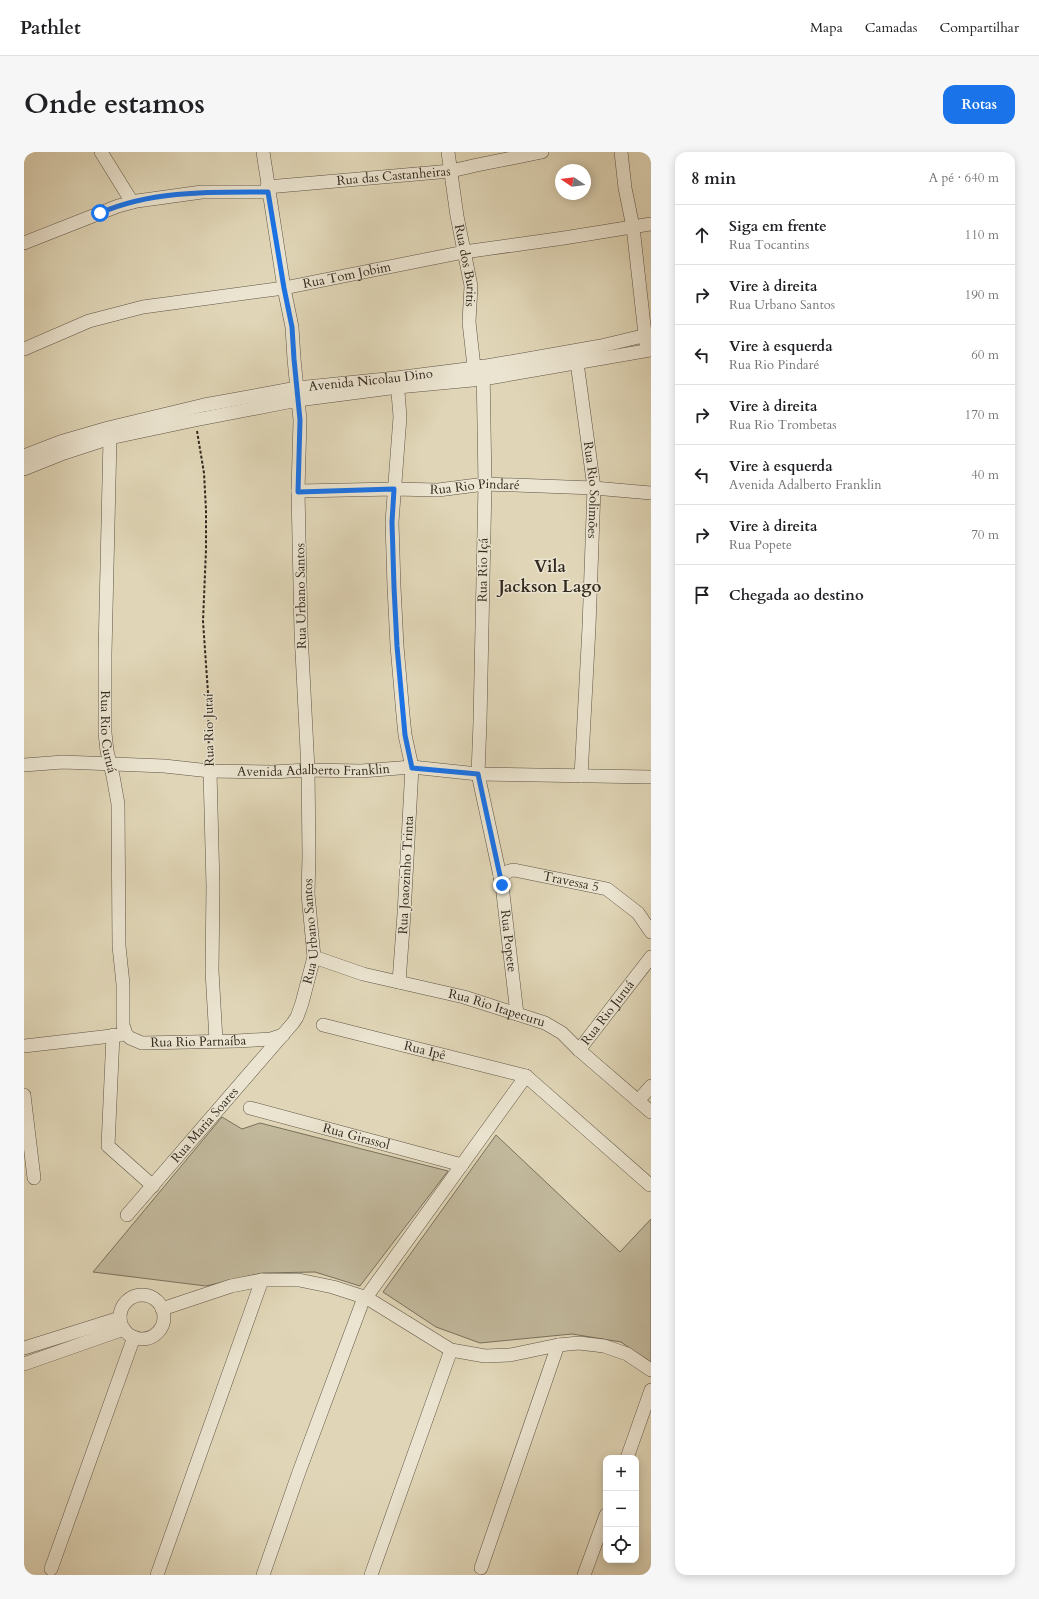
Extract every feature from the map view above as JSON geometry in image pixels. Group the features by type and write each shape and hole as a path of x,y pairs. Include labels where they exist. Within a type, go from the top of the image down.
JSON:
{"street":[{"path":"101,152 132,202"},
{"name":"Rua Urbano Santos","path":"263,152 284,288 292,327 300,420 298,492 301,632 308,770 309,856 307,874 314,957 297,1017 283,1034"},
{"name":"Rua dos Buritis","path":"448,152 471,286 469,322 479,373"},
{"name":"Rua das Castanheiras","path":"24,243 118,206 132,202 202,192 268,190 451,171 542,152"},
{"path":"621,152 625,188 633,227 649,350"},
{"name":"Rua Tom Jobim","path":"24,349 89,321 143,307 284,288 464,252 651,224"},
{"name":"Avenida Nicolau Dino","path":"577,356 601,346 648,335"},
{"name":"Avenida Nicolau Dino","path":"24,456 60,442 108,428 204,406 479,373 577,356 649,350"},
{"name":"Rua Rio Solimões","path":"577,356 594,488 589,627 581,776"},
{"name":"Rua Rio Içá","path":"478,774 485,484 479,373"},
{"name":"Rua Joaozinho Trinta","path":"397,383 400,417 392,522 394,587 397,646 405,735 412,768 399,982"},
{"name":"Avenida Nicolau Dino","path":"24,469 64,453 110,438 195,420 297,394"},
{"name":"Rua Rio Curuá","path":"110,438 105,653 105,733 107,751 118,804 119,938 124,998 108,1146 153,1186"},
{"name":"Rua Rio Pindaré","path":"298,492 394,489 438,490 485,484 594,488 651,493"},
{"name":"Avenida Adalberto Franklin","path":"24,765 63,762 164,766 210,771 272,772 308,770 361,771 412,768 478,774 651,777"},
{"name":"Rua Rio Jutaí","path":"210,771 213,886 212,971 216,1040"},
{"name":"Rua Popete","path":"478,774 502,885 517,1014"},
{"name":"Travessa 5","path":"500,877 509,871 514,870 607,889 638,913 651,932"},
{"name":"Rua Rio Itapecuru","path":"314,957 363,974 464,997 553,1027 562,1033 579,1050 651,1112"},
{"name":"Rua Rio Juruá","path":"579,1050 651,957"},
{"name":"Rua Ipê","path":"323,1025 526,1076"},
{"path":"24,1046 121,1031"},
{"name":"Rua Rio Parnaíba","path":"121,1031 130,1038 142,1043 271,1039 283,1034"},
{"name":"Rua Maria Soares","path":"127,1215 283,1034"},
{"path":"263,1575 299,1472 362,1303 526,1076 650,1185"},
{"path":"638,1101 651,1086"},
{"path":"24,1095 34,1178"},
{"name":"Rua Girassol","path":"250,1108 462,1165"},
{"path":"157,1575 262,1280"},
{"path":"162,1309 231,1286 262,1280 299,1280 333,1287 366,1298 451,1350 484,1356 510,1355 558,1345 579,1343 604,1346 627,1354 651,1370"},
{"path":"140,1295 146,1295 156,1300 162,1309 164,1316 163,1323 154,1335 147,1338 134,1337 122,1323 123,1307 126,1302 140,1295"},
{"path":"24,1348 122,1323"},
{"path":"24,1364 122,1323"},
{"path":"52,1569 134,1337"},
{"path":"481,1568 558,1345"},
{"path":"370,1575 451,1350"},
{"path":"627,1455 651,1390"},
{"path":"584,1575 603,1523"}],"path":[{"name":"Rua Rio Jutaí","path":"195,420 204,473 205,495 206,550 203,621 208,693 210,771"}],"shaded area":[{"path":"222,1117 242,1129 260,1123 448,1171 360,1286 315,1272 262,1273 206,1286 93,1272"},
{"path":"496,1135 620,1252 651,1219 651,1363 621,1342 572,1334 480,1343 436,1327 383,1292"}],"district":[{"name":"Vila Jackson Lago","path":"550,576"}],"route":[{"path":"100,213 137,201 202,192 268,192 292,327 300,420 300,464 298,492 394,489 392,522 397,646 405,735 412,768 478,774 502,885"}]}
